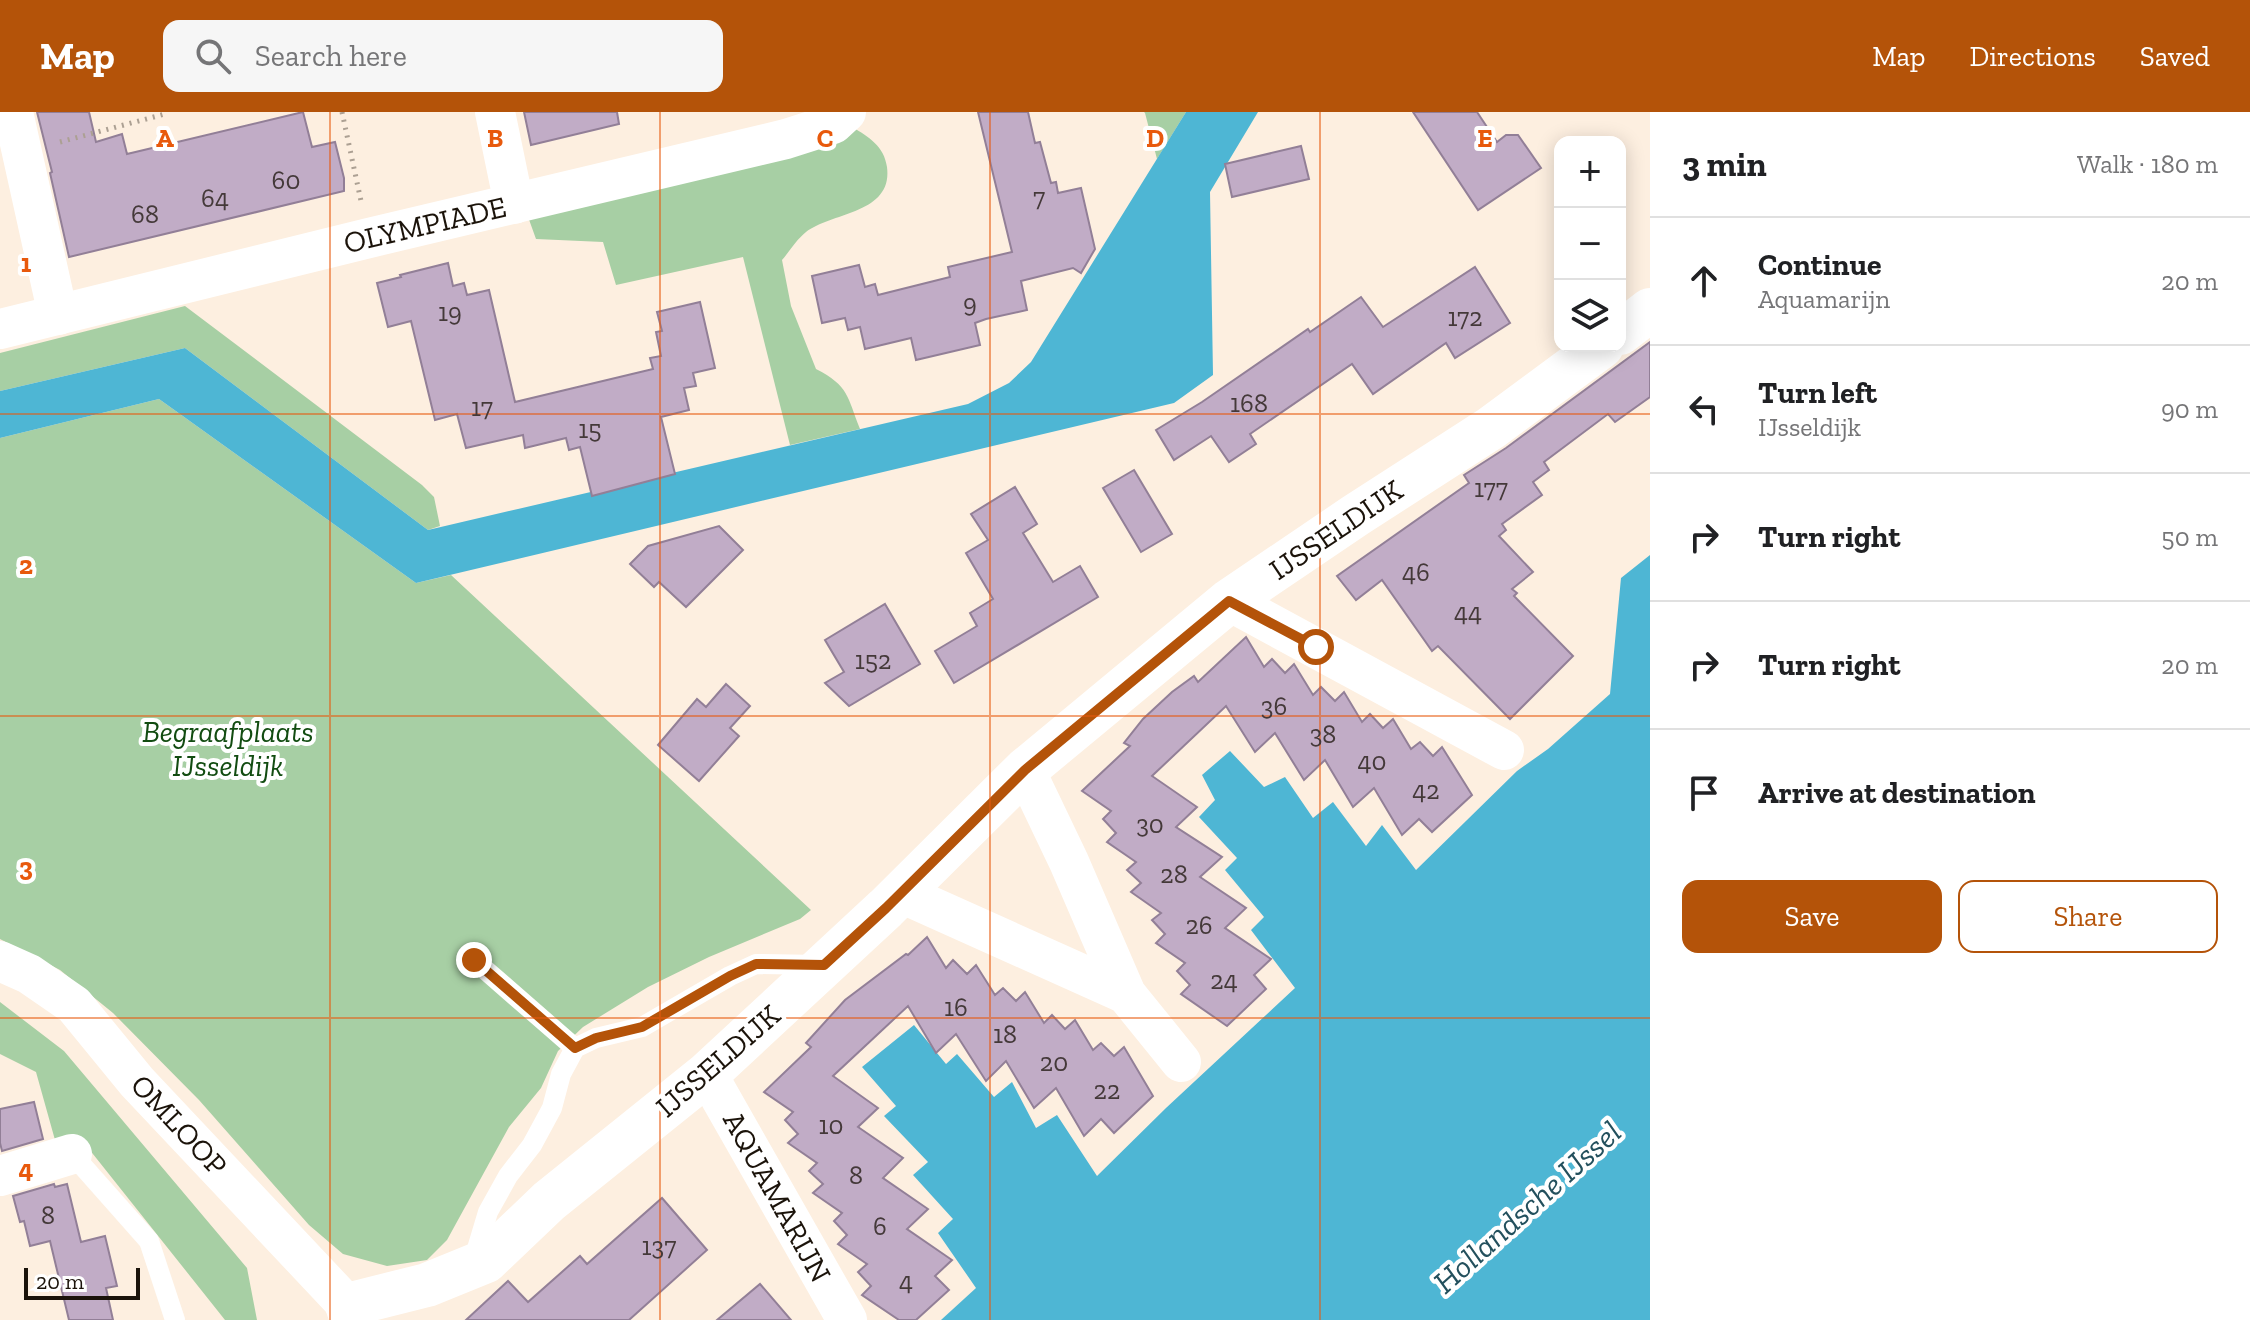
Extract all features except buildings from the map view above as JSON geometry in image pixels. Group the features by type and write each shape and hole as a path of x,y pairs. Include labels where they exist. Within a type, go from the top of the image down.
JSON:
{"street":[{"path":"13,112 58,315"},
{"path":"495,112 514,204"},
{"name":"OLYMPIADE","path":"0,329 786,139 833,124 846,112"},
{"path":"1626,328 1650,310"},
{"name":"IJSSELDIJK","path":"350,1313 486,1261 549,1201 707,1074 901,893 1025,770 1229,601 1491,428 1594,352"},
{"path":"1229,601 1504,750"},
{"path":"1025,770 1126,994 1181,1062"},
{"path":"901,893 1126,994"},
{"name":"OMLOOP","path":"0,961 29,974 74,1005 137,1082 350,1313"},
{"name":"AQUAMARIJN","path":"707,1074 847,1320"},
{"path":"0,1176 72,1154"}],"lane":[{"path":"474,960 575,1048"},
{"path":"471,1268 488,1212 552,1108 561,1074 575,1048 596,1038 642,1027 756,964 824,965"},
{"path":"72,1154 149,1241 175,1320"}],"path":[{"path":"23,153 166,112"},
{"path":"342,112 369,238"}],"green space":[{"path":"1186,112 1157,159 1145,113"},
{"path":"852,127 883,153 887,167 881,194 858,210 806,232 782,260 791,306 816,369 841,387 860,429 790,445 743,257 616,285 603,242 536,239 527,214"},
{"path":"185,306 422,485 434,497 440,526 428,530 185,348 0,391 0,353"},
{"name":"Begraafplaats IJsseldijk","path":"159,399 416,583 451,575 811,910 800,919 709,957 648,987 583,1027 558,1051 541,1088 509,1127 447,1240 427,1260 387,1266 343,1254 309,1225 199,1100 113,1013 60,970 0,939 0,438"},
{"path":"0,1002 64,1051 247,1268 257,1320 225,1320 85,1144 55,1140 36,1072 0,1054"}],"water":[{"path":"1186,112 1258,112 1210,192 1213,375 1174,403 416,583 159,399 0,438 0,391 185,348 428,530 968,404 1009,383 1031,362"},
{"name":"Hollandsche IJssel","path":"1650,555 1650,1320 941,1320 976,1288 938,1233 953,1219 913,1175 928,1162 884,1116 896,1106 862,1067 914,1025 946,1064 957,1054 994,1097 1012,1082 1036,1128 1057,1115 1097,1176 1295,988 1251,930 1264,917 1225,870 1237,858 1199,817 1215,800 1202,775 1230,751 1264,787 1285,777 1313,818 1333,802 1366,846 1382,825 1416,870 1517,771 1548,749 1610,694 1621,578"}],"route":[{"path":"474,960 575,1048 596,1038 642,1027 756,964 824,965 1025,770 1229,601 1316,647"}]}
